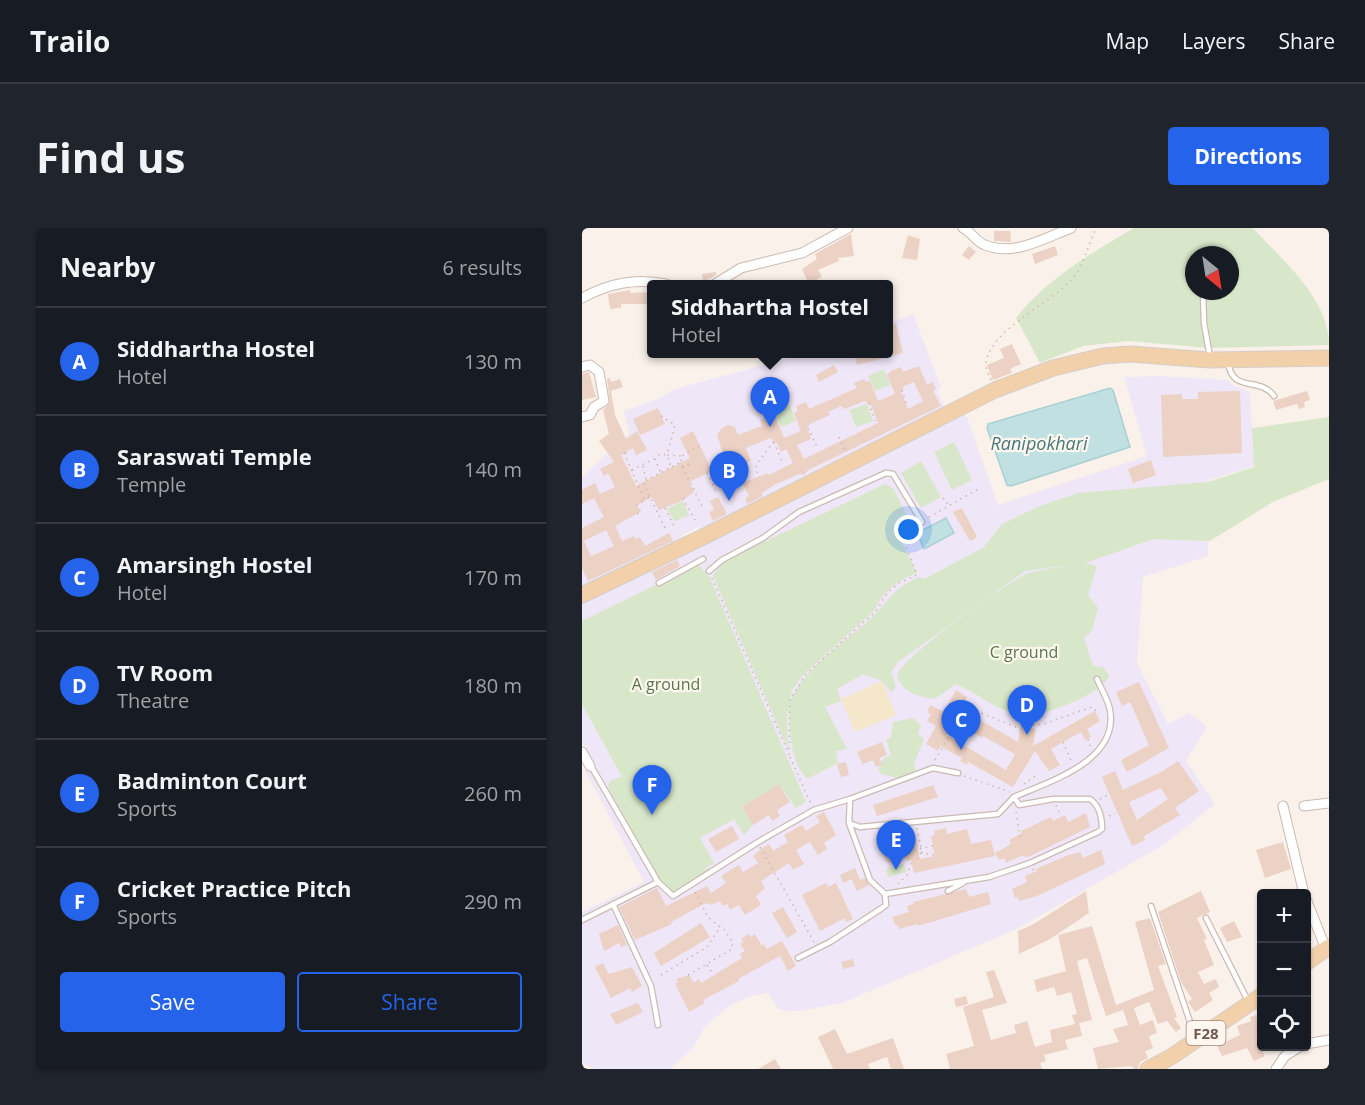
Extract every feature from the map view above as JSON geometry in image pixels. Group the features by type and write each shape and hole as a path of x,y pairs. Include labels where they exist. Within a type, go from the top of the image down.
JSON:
{"main road":[{"path":"582,595 707,536 995,390 1053,368 1103,356 1130,354 1210,360 1329,358"},
{"path":"1311,960 1328,948"},
{"name":"F28","path":"1148,1069 1200,1038 1256,999"}],"street":[{"path":"723,280 741,268 802,253 848,228"},
{"path":"963,228 985,246 1005,249 1025,247 1071,228"},
{"path":"582,298 610,285 632,280 647,282"},
{"path":"582,367 590,365 599,372 604,402 594,407 590,415 582,417"},
{"path":"582,752 590,766"},
{"path":"1304,806 1329,803"},
{"path":"1283,806 1303,889"},
{"path":"1311,910 1328,948"},
{"path":"1311,1043 1329,1040"},
{"path":"1276,1069 1286,1056 1294,1051"}],"lane":[{"path":"1203,300 1204,323 1210,360"},
{"path":"1228,360 1229,373 1236,380 1268,389 1274,396"},
{"path":"709,571 722,560 763,538 799,512 886,473 893,474 899,481 921,522"},
{"path":"659,583 703,559"},
{"path":"849,823 875,827 998,813 1014,794 1074,768 1101,749 1109,731 1110,711 1097,679"},
{"path":"590,766 658,882 673,896 758,842 814,810 933,768 958,773"},
{"path":"885,894 966,881 1012,870 1102,829 1102,820 1094,802 1079,797 1019,805 1014,794"},
{"path":"798,958 886,905 885,894 870,880 849,823 850,799"},
{"path":"948,891 966,881"},
{"path":"582,920 658,882"},
{"path":"613,904 651,986 658,1025"},
{"path":"1151,906 1190,1022 1200,1038"},
{"path":"1206,918 1256,999"}],"path":[{"path":"995,390 986,365 992,345 1028,313 1070,281 1079,270 1096,228"},
{"path":"902,390 907,406"},
{"path":"869,403 875,421"},
{"path":"661,416 675,425 667,455 671,467"},
{"path":"808,428 817,447"},
{"path":"839,437 845,450"},
{"path":"757,473 756,465 774,441 782,462"},
{"path":"630,471 655,459 660,454 682,456 699,446"},
{"path":"625,452 626,461 644,500"},
{"path":"682,456 683,468 702,506"},
{"path":"655,459 660,471"},
{"path":"665,528 643,482 681,462"},
{"path":"683,468 689,464"},
{"path":"643,465 646,480"},
{"path":"738,467 742,480"},
{"path":"707,473 717,493"},
{"path":"789,755 790,700 806,674 876,611 888,592 899,583 919,573 903,540 921,522 980,488"},
{"path":"637,514 641,512 638,505 650,496"},
{"path":"683,498 695,520"},
{"path":"943,498 949,506"},
{"path":"665,508 675,528"},
{"path":"709,571 814,810"},
{"path":"933,768 966,706 1016,727 1044,724 1092,707 1099,714"},
{"path":"1064,742 1074,768"},
{"path":"958,773 970,780 1014,794 1020,837"},
{"path":"1023,785 1038,774"},
{"path":"1094,802 1107,795"},
{"path":"1053,799 1062,816"},
{"path":"1108,816 1115,813"},
{"path":"917,823 922,851"},
{"path":"758,842 818,948"},
{"path":"917,859 922,851 937,845"},
{"path":"914,850 934,855"},
{"path":"897,893 897,884 907,875 911,863"},
{"path":"688,975 732,949 732,941 720,924 708,917 692,886"},
{"path":"661,975 707,947 720,924"},
{"path":"707,964 713,974"}],"shaded area":[{"path":"913,314 941,387 937,391 947,412 705,530 696,528 681,536 679,542 582,589 582,477 629,434 624,411 661,398 672,390 788,358 893,358 893,322"},
{"path":"1160,376 1228,380 1231,384 1250,392 1254,466 1209,480 1208,556 1143,577 1137,663 1168,724 1189,713 1207,727 1186,761 1215,804 1163,845 1017,929 842,1003 788,1011 778,1009 768,993 748,997 731,1005 704,1028 692,1049 670,1069 595,1069 582,1063 582,912 644,882 585,770 594,763 582,742 582,601 647,567 963,415 967,417 998,505 1147,456 1124,377"}],"green space":[{"path":"1134,228 1253,228 1290,267 1313,296 1327,328 1329,345 1208,348 1129,341 1083,346 1040,363 1016,318 1041,291 1086,257"},
{"path":"884,369 890,385 875,391 868,376"},
{"path":"789,404 796,421 781,427 774,410"},
{"path":"867,404 873,421 856,427 849,410"},
{"name":"C ground","path":"1329,417 1329,479 1273,502 1210,541 1154,539 1085,563 1097,566 1088,595 1098,608 1092,631 1084,638 1093,666 1103,667 1109,675 1096,690 1055,709 1019,715 994,705 956,684 935,699 911,692 899,680 897,674 919,651 995,593 1029,573 1069,565 1025,571 898,662 891,672 896,686 892,693 882,681 863,674 837,689 841,701 825,707 847,749 836,751 838,763 807,779 803,774 795,757 790,732 791,700 797,688 815,667 909,582 919,577 924,579 983,548 1002,524 1040,506 1078,493 1208,482 1254,467 1252,428"},
{"path":"954,442 972,480 952,490 934,452"},
{"path":"921,461 941,497 921,508 901,473"},
{"path":"885,484 893,488 912,526 899,538 917,573 892,587 875,610 804,674 792,690 787,719 788,749 713,576 724,561"},
{"path":"683,501 689,515 682,518 680,515 681,519 674,521 667,509"},
{"name":"A ground","path":"698,564 710,578 806,802 796,808 779,784 743,807 753,825 744,835 734,819 700,838 714,863 702,870 710,868 712,871 676,894 671,893 660,881 609,789 608,785 612,780 622,777 582,704 582,621"},
{"path":"913,718 921,725 918,734 924,739 914,763 916,772 897,778 881,774 878,769 884,758 891,755 886,739 891,738 893,722"},
{"path":"904,864 906,872 888,877 886,869"}],"sand":[{"path":"882,681 896,715 855,732 841,699"}],"water":[{"name":"Ranipokhari","path":"1110,388 1113,390 1130,447 1011,486 1007,485 987,428 988,424"},
{"path":"946,518 954,533 924,549 917,533"}],"building":[{"path":"994,231 1010,231 1011,242 994,241"},
{"path":"851,234 854,256 838,258 839,261 818,270 822,276 816,280 807,280 802,269 817,259 815,254"},
{"path":"908,235 920,239 917,260 902,258"},
{"path":"969,246 976,252 969,260 962,255"},
{"path":"1055,246 1058,255 1035,264 1032,254"},
{"path":"716,272 716,275 707,280 703,280 702,274"},
{"path":"630,290 630,293 647,292 647,304 621,304 621,308 610,309 608,294"},
{"path":"896,324 903,353 893,356 893,325"},
{"path":"1012,344 1021,364 1010,369 1012,373 993,380 987,365 1004,358 1000,349"},
{"path":"855,358 884,358 857,365"},
{"path":"834,365 838,372 819,382 816,375"},
{"path":"919,366 927,385 933,382 936,389 933,391 941,406 808,470 804,475 799,474 774,485 762,493 763,496 747,504 745,498 749,496 742,483 768,473 769,475 793,463 786,449 781,452 777,443 770,438 746,448 751,461 728,471 717,434 722,428 728,425 735,427 738,435 762,426 760,420 770,416 772,420 776,418 784,438 801,431 794,413 798,411 796,406 806,402 809,409 857,388 854,383 864,379 866,382 870,381 878,401 895,394 887,375 901,367 903,372","holes":["914,382 923,401 908,409 901,392 904,386","864,401 871,405 878,423 804,459 797,445 811,439 807,428 810,424 830,415 828,412 841,406 845,409"]},
{"path":"589,372 596,397 582,400 582,374"},
{"path":"610,378 611,382 620,379 623,387 611,391 615,415 626,439 637,431 647,450 636,455 633,448 621,455 636,486 690,458 680,438 693,431 712,471 689,482 694,492 681,501 659,510 652,497 637,505 640,512 615,526 622,541 634,536 635,539 640,537 645,546 669,533 673,541 588,581 582,568 582,528 604,517 594,498 582,504 582,490 595,483 600,494 615,487 608,473 604,476 600,469 614,462 599,441 609,434 603,410 610,403 607,379","holes":["606,530 614,546 591,556 584,541"]},
{"path":"1240,391 1242,453 1163,457 1161,395 1182,394 1182,399 1198,399 1198,392"},
{"path":"1307,391 1310,400 1304,402 1305,407 1299,409 1297,404 1276,410 1273,401"},
{"path":"658,408 665,424 640,435 633,419"},
{"path":"1151,460 1156,475 1133,483 1128,469"},
{"path":"718,497 727,514 713,521 709,512 714,510 710,501"},
{"path":"962,508 977,537 970,541 953,512"},
{"path":"677,560 680,566 656,580 652,572"},
{"path":"1139,682 1169,748 1127,772 1121,760 1149,745 1130,702 1122,706 1116,692"},
{"path":"956,690 967,697 961,709 1018,742 1020,727 1036,729 1033,746 1095,711 1100,721 1087,729 1091,737 1085,740 1081,732 1051,749 1060,765 1049,771 1035,751 1013,787 968,762 967,765 960,761 962,758 940,746 938,751 926,744 936,726 927,721 931,714 927,712 930,705 944,712","holes":["955,720 982,738 983,736 1015,754 1006,770 946,735"]},
{"path":"882,742 887,755 879,758 882,764 876,767 873,760 863,764 857,752"},
{"path":"1178,761 1199,791 1175,808 1180,815 1144,836 1145,840 1132,846 1102,777 1115,771 1123,790 1163,771","holes":["1161,788 1168,799 1137,820 1129,802"]},
{"path":"846,762 849,775 841,777 837,764"},
{"path":"779,784 790,802 777,810 780,816 772,821 769,815 753,825 742,807"},
{"path":"933,785 938,797 877,816 873,805"},
{"path":"824,812 836,835 824,843 827,849 818,855 810,842 796,850 804,864 793,870 789,863 761,881 765,888 756,896 761,905 745,915 739,905 730,910 727,904 723,906 720,901 711,905 706,903 671,922 672,924 635,940 619,907 657,888 666,906 707,886 711,893 726,883 721,876 739,865 743,872 758,863 753,856 761,849 769,844 773,851 788,842 784,835 802,825 806,831 820,822 816,816"},
{"path":"1086,813 1090,827 1028,857 1021,856 1006,863 1004,858 999,860 995,853 1008,846 1011,843 1009,840 1022,833 1021,831 1051,817 1053,821 1065,815 1068,822"},
{"path":"732,826 739,839 716,852 708,839"},
{"path":"946,828 947,834 967,829 971,844 991,840 995,856 914,873 911,860 907,861 907,858 888,863 885,859 883,850 900,846 899,841 910,838 911,840 916,839 920,859 935,856 931,836 935,835 934,831"},
{"path":"1283,842 1291,869 1265,878 1256,850"},
{"path":"1101,850 1105,864 1037,896 1019,901 1018,897 1015,898 1012,889 1027,882 1025,876 1037,871 1036,869 1066,856 1080,852 1083,858"},
{"path":"855,868 860,880 865,878 869,885 857,891 852,879 843,883 840,875"},
{"path":"826,883 828,887 836,883 853,919 846,922 845,918 820,931 802,895"},
{"path":"966,889 969,897 988,892 991,904 918,926 917,924 899,929 895,925 892,917 909,912 907,906 914,904 913,902"},
{"path":"1086,891 1089,913 1050,939 1019,954 1018,931 1032,925"},
{"path":"1201,891 1210,912 1197,918 1207,939 1204,940 1214,965 1198,972 1204,984 1216,979 1219,987 1209,993 1213,1000 1195,1012 1188,1002 1192,999 1181,982 1158,912"},
{"path":"783,907 797,932 787,938 772,913"},
{"path":"1150,918 1166,964 1158,966 1177,1017 1174,1018 1181,1028 1176,1032 1167,1021 1158,1024 1149,1002 1134,1008 1140,1025 1153,1020 1157,1033 1149,1036 1153,1048 1145,1051 1148,1058 1140,1062 1138,1069 1132,1066 1098,1069 1093,1048 1119,1042 1113,1029 1128,1025 1123,1010 1106,1016 1087,958 1077,961 1092,1020 1079,1023 1082,1036 1065,1040 1068,1049 1044,1055 1046,1061 1040,1063 1042,1069 950,1069 946,1054 974,1046 963,1007 994,997 986,972 994,970 1007,1003 982,1010 991,1040 1016,1033 1014,1025 1027,1021 1035,1047 1052,1042 1050,1030 1075,1024 1072,1015 1077,1014 1071,992 1057,996 1054,987 1037,992 1034,980 1066,971 1058,935 1092,926 1116,1005 1154,990 1135,922"},
{"path":"1234,921 1242,937 1227,942 1220,928"},
{"path":"701,923 710,937 661,966 654,953"},
{"path":"618,925 627,945 621,947 619,943 604,951 599,934"},
{"path":"749,934 751,937 755,934 762,946 764,944 767,949 782,941 796,966 788,971 780,956 703,1000 705,1003 689,1012 675,984 678,982 676,979 689,975 694,983 699,979 701,983 742,958 740,954 745,951 740,944 743,942 741,939"},
{"path":"853,959 855,966 843,969 841,962"},
{"path":"603,963 609,974 632,967 642,986 632,992 630,988 611,998 595,967"},
{"path":"966,996 968,1004 956,1007 954,999"},
{"path":"638,1003 643,1012 616,1025 610,1014"},
{"path":"1256,1015 1257,1017 1257,1051 1262,1051 1265,1056 1254,1061 1247,1048 1222,1056 1217,1046 1240,1035 1237,1026 1251,1021 1250,1017"},
{"path":"835,1029 847,1054 893,1038 904,1069 891,1069 887,1057 868,1064 870,1069 833,1069 818,1037"},
{"path":"775,1059 781,1069 758,1069"}],"place":[{"name":"Siddhartha Hostel","path":"770,427"},
{"name":"Saraswati Temple","path":"729,501"},
{"name":"TV Room","path":"1027,735"},
{"name":"Amarsingh Hostel","path":"961,750"},
{"name":"Cricket Practice Pitch","path":"652,815"},
{"name":"Badminton Court","path":"896,870"}]}
